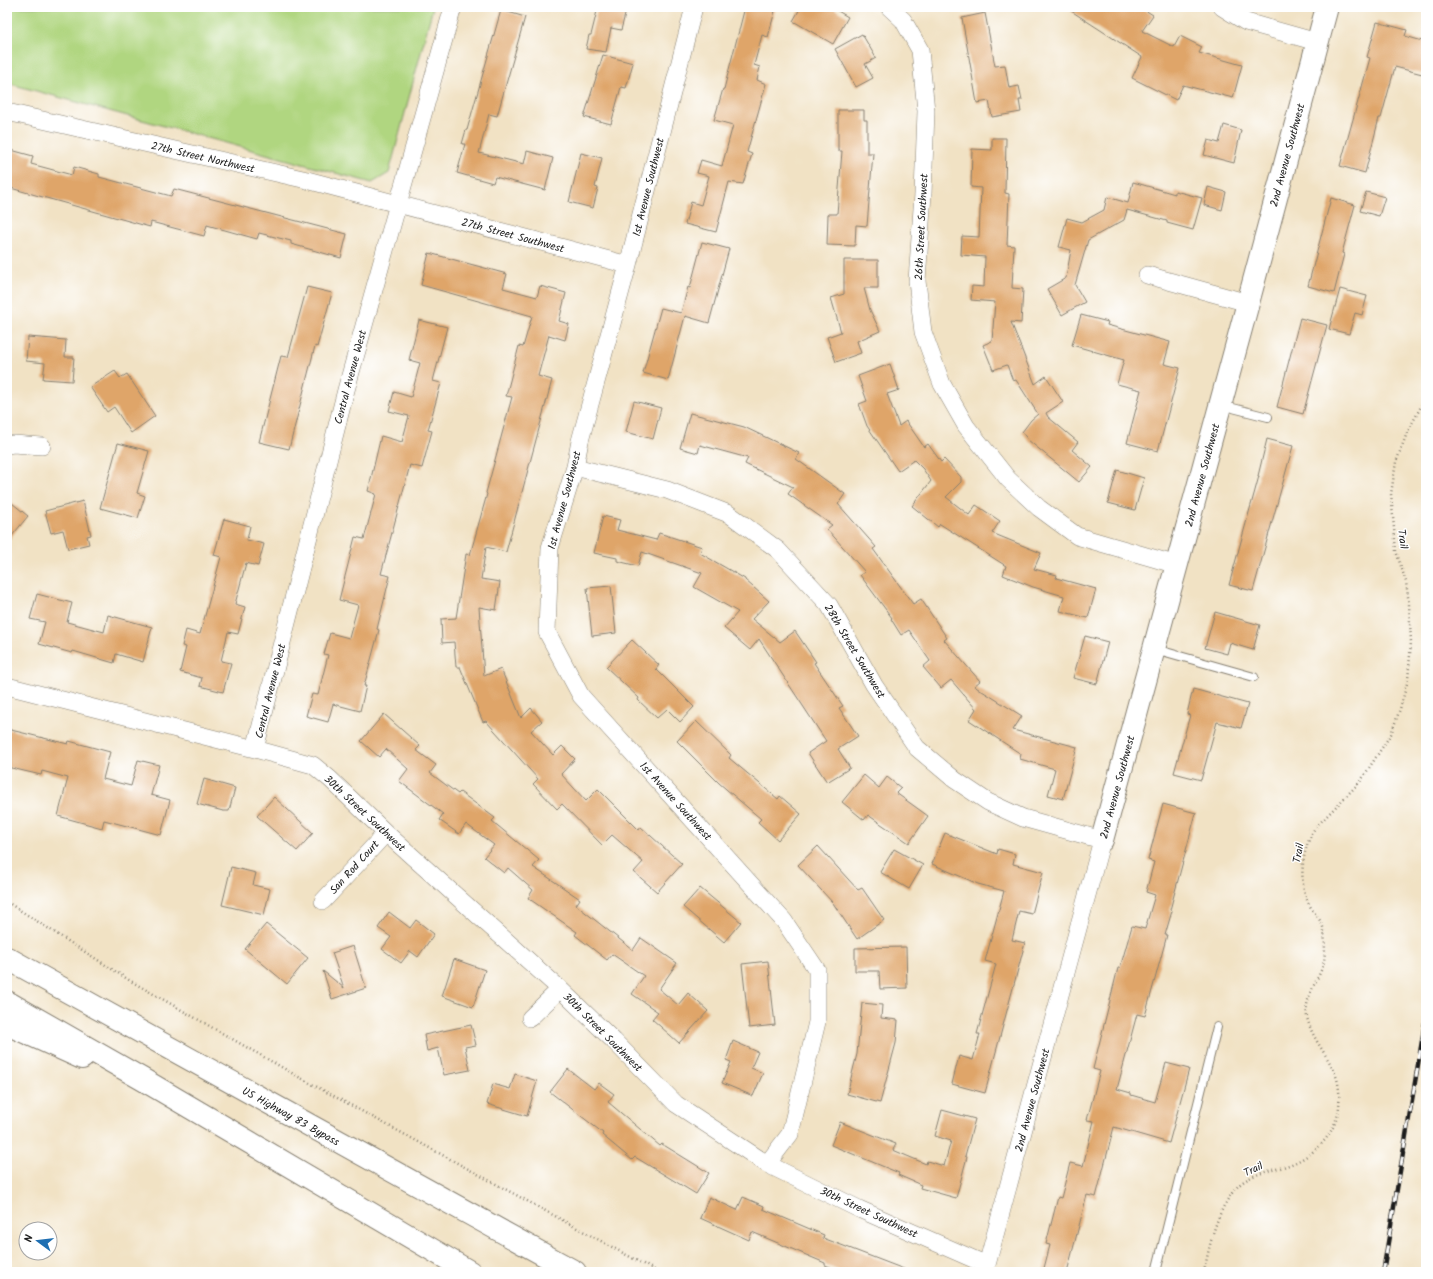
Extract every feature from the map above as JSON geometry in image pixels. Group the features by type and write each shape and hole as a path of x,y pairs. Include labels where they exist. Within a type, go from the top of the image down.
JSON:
{"main road":[{"name":"2nd Avenue Southwest","path":"1102,840 1221,405 1326,7"},
{"path":"7,946 15,962"},
{"name":"US Highway 83 Bypass","path":"15,962 575,1272"},
{"path":"7,1002 142,1078 470,1272"},
{"path":"7,1024 99,1065 142,1078"}],"street":[{"name":"Central Avenue West","path":"255,749 346,390 453,7"},
{"name":"1st Avenue Southwest","path":"694,7 628,265 580,441 575,466 550,548 547,632 581,696 784,921 817,970 817,1022 790,1134 767,1164"},
{"name":"26th Street Southwest","path":"889,7 903,20 920,50 926,111 923,194 917,281 923,332 942,384 966,426 1008,479 1039,508 1077,536 1177,565"},
{"path":"1222,7 1246,22 1317,42"},
{"name":"27th Street Northwest","path":"7,112 307,180 398,204"},
{"name":"27th Street Southwest","path":"398,204 628,265"},
{"path":"1148,275 1248,303"},
{"path":"7,445 42,446"},
{"name":"28th Street Southwest","path":"575,466 667,490 729,514 778,550 829,605 874,685 917,748 954,780 988,802 1023,818 1102,840"},
{"name":"30th Street Southwest","path":"7,686 312,765 330,779 386,833 560,989 676,1104 767,1164 986,1269"},
{"name":"San Rod Court","path":"323,901 386,833"},
{"name":"2nd Avenue Southwest","path":"986,1269 1102,840"},
{"path":"530,1018 560,989"}],"lane":[{"path":"1221,405 1268,417"},
{"path":"1155,649 1254,677"},
{"path":"1156,1272 1217,1027"}],"path":[{"name":"Trail","path":"1204,1272 1216,1224 1227,1201 1239,1185 1253,1176 1294,1163 1311,1154 1325,1141 1333,1126 1338,1108 1339,1092 1335,1072 1314,1035 1307,1016 1308,1001 1311,990 1322,968 1325,947 1324,931 1320,919 1310,905 1304,891 1304,860 1310,837 1315,828 1360,782 1391,734 1408,680 1411,642 1409,604 1406,582 1396,551 1391,494 1396,462 1407,433 1426,397"},
{"path":"7,902 129,980 297,1076 658,1272"}],"green space":[{"path":"7,7 433,7 389,173 372,183 7,83"}],"building":[{"path":"598,7 627,7 621,30 611,28 606,52 586,49"},
{"path":"745,7 776,7 768,37 762,35 754,65 760,67 757,80 766,84 747,152 752,154 743,184 729,182 716,232 685,224 691,202 701,205 709,176 697,173 701,160 722,166 733,125 714,120 724,89"},
{"path":"801,7 831,7 848,17 833,44 793,21"},
{"path":"1065,7 1140,7 1153,15 1142,31 1174,47 1180,36 1202,47 1199,53 1242,65 1233,98 1183,85 1176,100 1132,78 1142,57"},
{"path":"501,10 525,17 497,116 489,114 479,153 524,164 527,151 553,158 545,190 495,177 493,183 457,173 465,144 462,144"},
{"path":"985,13 995,66 1005,65 1009,88 1019,86 1022,100 1019,100 1021,112 992,117 989,101 977,103 962,18"},
{"path":"1377,22 1407,30 1405,36 1426,42 1426,75 1395,67 1381,118 1379,118 1365,173 1340,166 1370,58 1367,57"},
{"path":"862,34 876,58 865,64 873,78 856,87 835,49"},
{"path":"603,55 633,63 626,88 621,87 611,124 584,117"},
{"path":"838,110 864,110 864,120 867,120 867,153 873,153 867,226 856,225 855,246 827,245 828,214 837,214 842,151 838,151"},
{"path":"1224,125 1241,130 1234,163 1204,155 1208,140 1219,143"},
{"path":"992,138 1006,138 1005,193 1009,194 1007,245 1014,246 1012,288 1023,289 1021,323 1011,322 1035,384 1046,376 1063,402 1046,413 1048,417 1078,442 1072,450 1092,467 1079,482 1028,440 1022,432 1031,420 1038,414 1016,380 1013,381 1007,365 993,370 983,345 992,341 995,302 971,300 972,286 984,287 985,257 961,255 962,236 979,237 981,188 971,187 972,149 992,150"},
{"path":"11,150 33,156 31,164 72,175 74,167 99,174 99,177 171,196 174,189 347,234 341,258 291,244 291,241 259,233 257,239 207,225 204,236 151,222 150,227 7,187 7,155 10,155"},
{"path":"581,153 602,158 595,187 598,188 593,208 569,202"},
{"path":"1133,182 1175,194 1175,191 1202,198 1193,230 1127,210 1124,220 1088,240 1075,285 1085,302 1062,315 1047,289 1066,278 1071,250 1059,247 1067,218 1082,222 1104,210 1107,197 1128,203"},
{"path":"1208,187 1226,192 1222,210 1204,205"},
{"path":"1366,192 1385,197 1379,216 1360,211"},
{"path":"1331,198 1355,205 1342,253 1344,254 1334,293 1308,286"},
{"path":"702,242 729,249 709,323 685,316 668,380 643,373 661,308 681,313 688,287 690,288"},
{"path":"429,253 507,274 503,288 537,297 540,286 566,293 559,321 569,324 565,340 549,335 538,376 552,380 506,552 486,547 481,579 500,582 496,610 479,607 484,676 501,669 521,718 531,708 542,721 531,731 553,755 562,746 575,759 561,774 586,801 598,789 639,830 641,827 682,864 657,892 634,872 643,862 612,835 602,845 562,804 557,809 533,784 538,779 486,721 483,722 460,667 456,667 454,642 442,643 441,619 456,618 466,554 470,555 512,397 506,396 519,346 523,347 532,316 421,285"},
{"path":"844,260 878,260 878,288 864,288 870,310 880,331 857,341 861,353 836,362 827,337 841,332 831,298 844,294"},
{"path":"307,287 332,293 317,347 315,346 289,449 259,442 281,356 288,357"},
{"path":"1340,289 1367,296 1362,315 1355,313 1349,334 1329,329"},
{"path":"1081,315 1108,322 1107,325 1170,342 1164,364 1180,368 1158,451 1127,443 1141,390 1117,384 1124,360 1072,345"},
{"path":"1300,318 1327,325 1303,414 1277,407"},
{"path":"419,320 447,327 433,381 441,383 428,430 432,431 422,468 410,465 381,574 390,576 377,629 379,630 364,686 366,686 360,711 333,704 328,722 306,716 312,694 318,695 328,655 324,654 330,633 349,638 358,605 339,600 355,537 364,539 376,494 368,491 381,436 402,442 409,416 389,411 394,392 411,397 420,363 409,360"},
{"path":"28,337 66,340 65,357 74,357 72,381 43,379 45,363 26,361"},
{"path":"890,364 899,390 887,394 899,426 906,421 924,447 928,444 941,462 944,459 961,477 961,482 946,497 969,515 976,505 1000,521 992,533 1041,553 1034,569 1057,575 1056,578 1096,589 1088,618 1060,611 1064,596 1033,587 1003,575 1006,566 940,524 938,527 912,506 931,481 923,469 914,460 898,471 867,426 859,404 867,401 858,376"},
{"path":"115,371 120,378 127,374 155,416 131,433 114,407 107,412 90,387"},
{"path":"634,401 661,408 653,439 626,432"},
{"path":"690,413 744,427 799,453 796,459 845,494 838,504 876,547 873,549 913,604 921,599 947,638 944,640 980,681 974,686 1022,716 1013,730 1077,747 1063,799 1048,795 1055,769 1020,759 1021,754 969,720 976,709 951,680 941,688 923,667 930,661 909,630 901,635 891,619 892,618 860,575 865,572 827,529 832,525 788,494 793,487 745,464 748,458 700,445 698,453 680,448"},
{"path":"1267,439 1293,446 1253,591 1229,585 1259,476"},
{"path":"118,443 149,451 137,493 145,496 138,518 100,508"},
{"path":"1117,470 1144,478 1135,510 1108,503"},
{"path":"7,499 28,516 7,542"},
{"path":"83,501 91,535 87,536 89,544 68,549 63,530 51,533 45,511"},
{"path":"603,516 620,520 617,530 656,540 659,533 702,547 700,553 745,579 769,601 752,619 780,642 795,631 816,662 814,663 843,706 839,708 858,736 838,749 850,768 827,782 808,753 826,741 759,639 750,650 724,628 738,612 694,587 702,573 642,552 638,566 617,561 617,558 594,553"},
{"path":"224,519 250,526 247,540 264,544 258,566 246,563 235,604 245,607 238,634 228,632 221,661 231,663 223,692 200,686 202,678 180,672 186,647 182,646 186,630 200,634 221,557 214,555"},
{"path":"611,586 616,633 592,636 587,588"},
{"path":"37,594 72,603 67,622 104,632 108,615 152,627 143,662 116,654 114,663 73,651 72,653 39,644 45,622 30,619"},
{"path":"1215,612 1260,625 1253,650 1230,643 1227,654 1205,648"},
{"path":"1085,636 1108,642 1097,684 1073,678"},
{"path":"632,640 659,665 656,669 694,707 680,722 667,709 657,718 638,700 639,698 606,667"},
{"path":"1193,689 1248,704 1241,728 1217,722 1201,780 1174,773 1190,715 1187,714"},
{"path":"384,714 420,746 416,750 436,765 430,773 458,794 460,792 495,818 492,821 539,860 533,867 580,899 576,905 633,950 641,938 677,963 659,989 678,1005 688,993 708,1011 679,1043 652,1019 658,1012 632,994 644,976 612,954 607,960 575,935 577,932 528,898 533,890 508,868 504,873 484,857 494,845 466,824 459,834 439,820 443,814 399,781 408,769 386,749 379,757 361,741"},
{"path":"696,721 731,755 729,758 778,799 780,796 801,814 778,840 758,822 761,819 719,783 677,741"},
{"path":"7,729 68,744 69,741 110,752 103,779 131,786 138,760 159,765 151,795 170,800 161,835 104,820 102,828 58,816 68,778 42,771 41,775 7,767"},
{"path":"864,775 879,788 887,777 901,788 896,793 928,816 909,843 868,815 864,820 842,802"},
{"path":"204,779 235,788 229,811 223,811 197,804"},
{"path":"274,797 313,833 297,851 257,816"},
{"path":"1163,804 1196,813 1170,910 1172,911 1165,935 1167,935 1145,1016 1137,1014 1117,1089 1155,1102 1166,1063 1189,1069 1169,1143 1114,1127 1096,1197 1087,1195 1067,1272 1043,1272 1050,1245 1046,1244 1058,1197 1061,1198 1070,1163 1083,1166 1094,1121 1087,1120 1100,1071 1093,1069 1118,968 1120,968 1132,926 1145,929 1155,895 1146,892 1154,862 1148,860"},
{"path":"945,833 997,854 998,849 1015,854 1013,864 1043,872 1032,914 1019,911 1012,940 1025,943 985,1093 952,1084 959,1056 973,1060 980,1034 977,1034 996,964 985,961 1004,891 978,884 932,864"},
{"path":"818,846 858,890 862,888 884,920 857,939 833,903 798,865"},
{"path":"894,849 923,865 909,889 880,872"},
{"path":"231,867 256,873 253,885 270,889 264,915 222,905"},
{"path":"700,888 741,922 724,942 683,907"},
{"path":"389,912 410,928 416,920 434,934 418,957 410,951 401,963 382,949 391,937 378,928"},
{"path":"266,924 308,958 287,984 245,949"},
{"path":"353,946 366,988 332,999 323,971 344,988 332,953"},
{"path":"906,947 907,988 880,989 879,971 855,971 855,948"},
{"path":"454,959 485,970 473,1007 442,996"},
{"path":"768,961 775,1025 749,1028 742,964"},
{"path":"862,1003 882,1005 881,1018 898,1020 896,1043 880,1103 847,1094 857,1054"},
{"path":"471,1025 476,1045 465,1047 470,1070 444,1075 438,1048 427,1051 424,1035"},
{"path":"733,1041 758,1052 751,1068 763,1073 753,1096 722,1083 731,1062 726,1060"},
{"path":"568,1069 594,1089 599,1083 614,1094 608,1102 660,1146 662,1144 709,1173 696,1194 635,1157 632,1160 602,1135 603,1133 550,1092"},
{"path":"515,1074 537,1081 527,1116 487,1104 493,1084 510,1089"},
{"path":"942,1110 975,1119 956,1198 920,1188 921,1185 898,1175 899,1173 831,1145 840,1122 896,1144 893,1150 926,1164 927,1161 944,1166 951,1141 935,1136"},
{"path":"709,1197 737,1210 743,1197 764,1206 763,1209 824,1235 823,1238 909,1272 843,1272 752,1232 749,1240 700,1218"}],"railway":[{"path":"1383,1272 1426,1017"}]}
